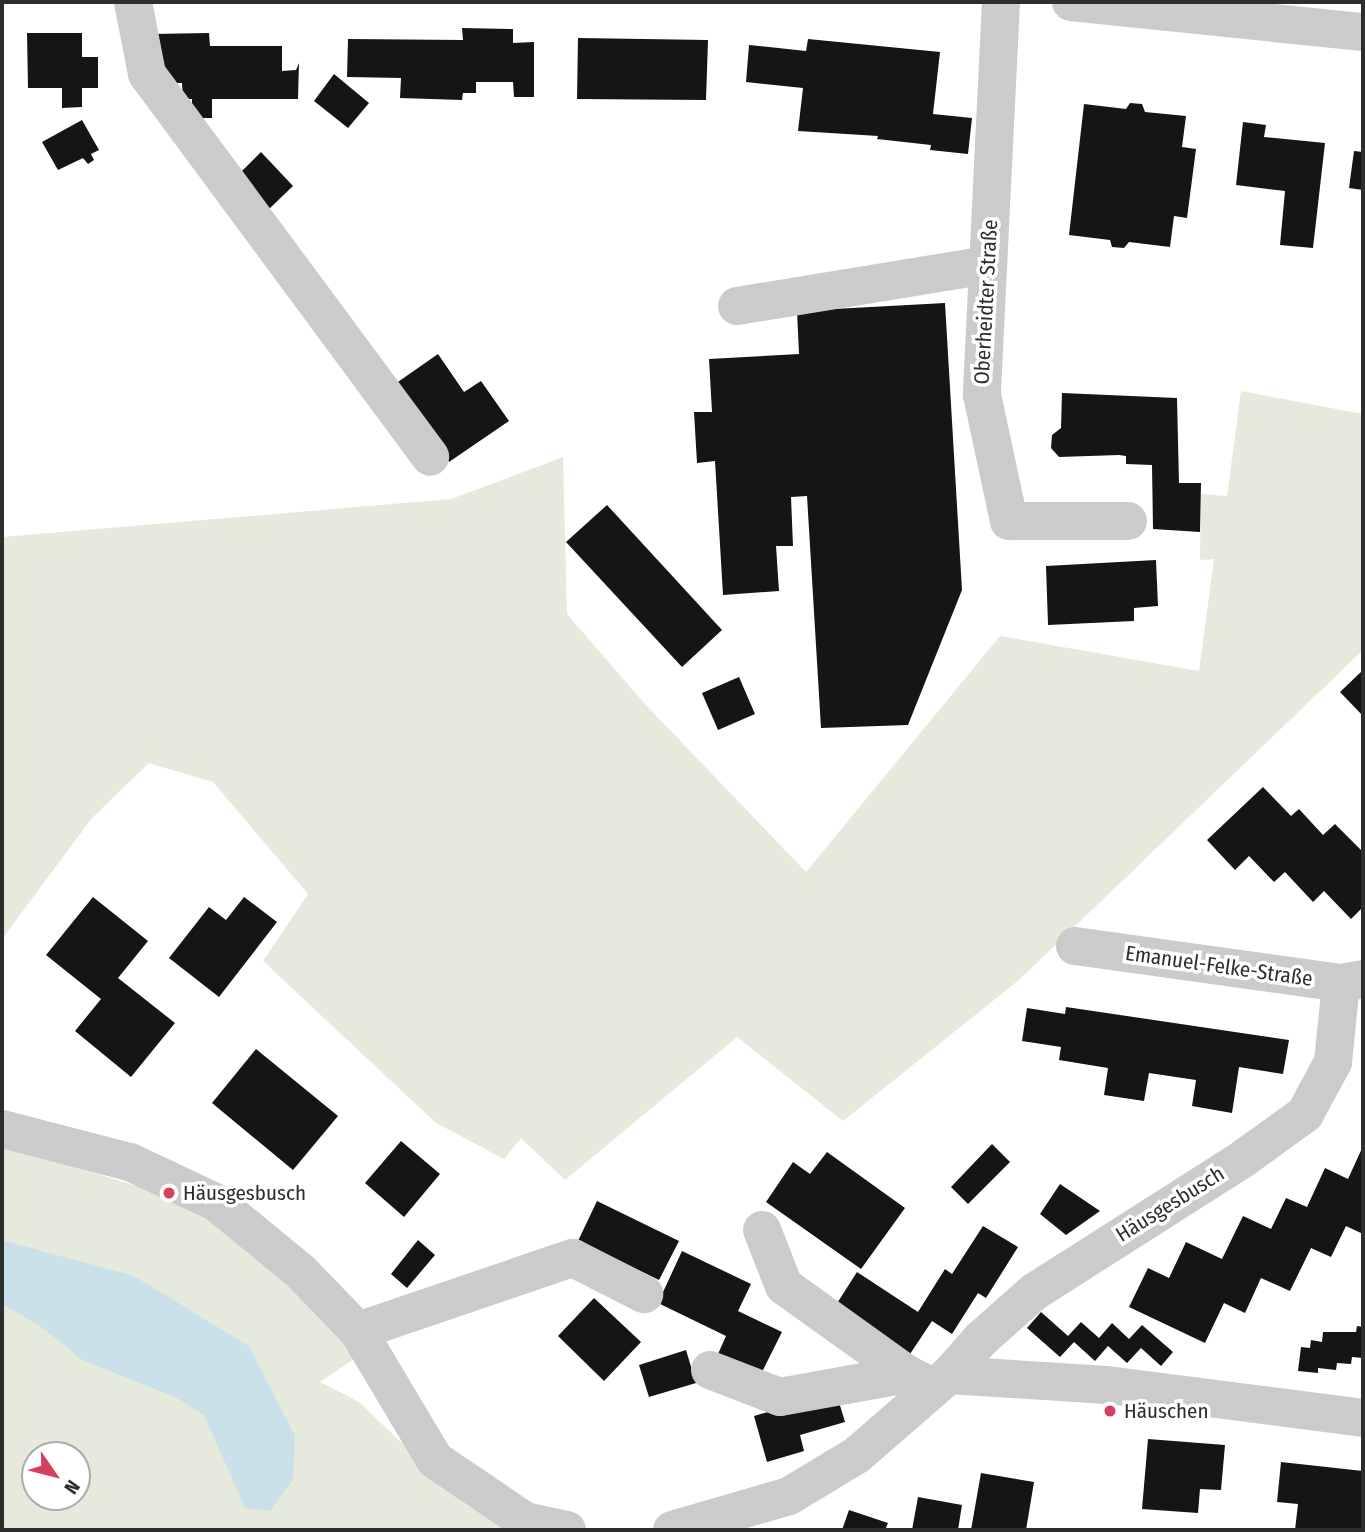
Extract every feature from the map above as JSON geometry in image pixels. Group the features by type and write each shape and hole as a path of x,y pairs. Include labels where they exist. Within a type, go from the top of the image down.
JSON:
{"street":[{"path":"133,2 148,74 430,457"},
{"name":"Oberheidter Straße","path":"1001,2 982,395 1009,521 1128,521"},
{"path":"1071,2 1363,32"},
{"path":"737,306 988,265"},
{"name":"Emanuel-Felke-Straße","path":"1075,946 1352,981"},
{"name":"Häusgesbusch","path":"672,1530 789,1496 857,1455 929,1379 981,1339 1034,1292 1244,1158 1305,1114 1333,1062 1352,981"},
{"path":"2,1129 130,1161 217,1203 301,1272 358,1331 435,1460 525,1521 567,1530"},
{"path":"762,1230 784,1286 929,1379"},
{"path":"358,1331 573,1258 644,1294"},
{"path":"710,1370 780,1397 929,1379 1107,1385 1363,1418"}],"shaded area":[{"path":"1241,391 1363,414 1363,650 1019,980 843,1121 737,1037 565,1180 521,1138 504,1159 436,1123 263,961 308,894 213,782 149,763 92,818 2,939 2,537 451,499 563,457 567,614 645,704 806,872 1000,636 1199,671 1214,559 1200,560 1201,494 1227,496"},
{"path":"2,1144 229,1215 363,1353 320,1382 359,1402 468,1506 520,1530 2,1530"}],"water":[{"path":"2,1240 134,1276 249,1346 295,1436 293,1480 270,1511 245,1508 204,1415 175,1397 82,1360 40,1326 2,1304"}],"building":[{"path":"462,28 513,29 513,43 534,42 534,97 514,97 513,82 476,82 476,93 463,93 462,100 400,98 401,78 347,77 348,39 463,40"},
{"path":"27,33 82,33 82,57 98,57 98,88 82,88 82,107 62,108 62,88 28,88"},
{"path":"209,33 210,46 282,46 282,71 296,70 299,63 298,99 212,99 212,118 192,118 192,99 183,99 182,83 167,83 152,34"},
{"path":"578,38 708,40 706,100 577,99"},
{"path":"808,39 940,52 933,114 972,118 968,154 930,150 931,145 877,139 878,136 798,131 803,88 746,82 749,45 806,51"},
{"path":"334,74 369,103 348,128 314,101"},
{"path":"1130,103 1142,104 1145,112 1186,116 1182,147 1196,149 1187,218 1174,216 1170,247 1129,242 1124,248 1112,247 1110,240 1069,235 1084,104 1126,109"},
{"path":"82,120 99,150 91,154 94,160 88,164 83,158 58,170 42,142"},
{"path":"1243,122 1266,125 1264,137 1325,143 1313,248 1280,245 1285,191 1236,185"},
{"path":"1354,151 1363,152 1363,190 1349,188"},
{"path":"261,152 293,186 269,209 237,176"},
{"path":"945,303 962,590 908,725 821,728 807,496 791,497 793,546 776,546 779,591 723,595 715,461 697,463 694,412 712,412 709,359 799,354 797,311"},
{"path":"438,354 464,392 481,381 509,421 449,462 395,384"},
{"path":"1062,393 1177,398 1179,483 1201,483 1200,532 1153,529 1152,465 1126,464 1126,456 1119,455 1059,457 1051,448 1052,435 1061,428"},
{"path":"607,505 722,630 682,667 566,542"},
{"path":"1156,560 1158,606 1134,608 1134,621 1048,625 1046,566"},
{"path":"1363,670 1363,716 1340,692"},
{"path":"739,677 755,714 718,730 702,693"},
{"path":"1263,787 1291,816 1299,809 1323,835 1335,824 1363,852 1363,907 1351,919 1324,891 1313,902 1285,872 1274,882 1249,856 1235,870 1207,840"},
{"path":"93,897 148,941 118,978 175,1023 131,1077 75,1031 101,999 46,955"},
{"path":"244,897 277,922 219,997 169,958 209,907 226,920"},
{"path":"1066,1007 1289,1040 1283,1074 1239,1067 1232,1113 1192,1106 1196,1080 1149,1073 1144,1101 1104,1095 1108,1068 1059,1060 1061,1047 1022,1041 1027,1008 1065,1014"},
{"path":"256,1049 338,1116 293,1170 212,1103"},
{"path":"401,1141 440,1174 404,1217 365,1183"},
{"path":"992,1144 1010,1162 968,1204 951,1187"},
{"path":"1363,1146 1363,1234 1346,1226 1331,1257 1311,1248 1290,1291 1261,1278 1245,1313 1224,1303 1205,1343 1129,1307 1148,1268 1169,1278 1186,1242 1222,1259 1243,1216 1271,1229 1286,1198 1307,1207 1325,1168 1348,1179"},
{"path":"827,1152 905,1208 861,1269 766,1202 793,1162 810,1174"},
{"path":"1060,1184 1100,1211 1066,1235 1040,1214"},
{"path":"597,1201 679,1241 659,1280 578,1241"},
{"path":"983,1226 1018,1247 986,1298 978,1293 952,1334 932,1321 908,1357 834,1308 857,1272 918,1312 945,1269 952,1274"},
{"path":"418,1240 435,1255 407,1288 391,1274"},
{"path":"682,1251 751,1284 738,1311 782,1332 761,1374 718,1354 726,1336 658,1303"},
{"path":"594,1298 641,1342 604,1381 558,1336"},
{"path":"1041,1312 1068,1336 1081,1322 1099,1338 1112,1323 1129,1339 1142,1325 1173,1352 1161,1366 1141,1348 1127,1363 1108,1346 1095,1361 1074,1342 1060,1357 1027,1328"},
{"path":"1357,1326 1363,1327 1363,1358 1352,1357 1351,1364 1337,1363 1336,1370 1318,1368 1318,1373 1298,1371 1301,1347 1310,1348 1311,1340 1322,1342 1323,1332 1356,1332"},
{"path":"686,1350 696,1383 649,1397 639,1365"},
{"path":"836,1392 845,1422 800,1435 804,1451 767,1462 754,1416"},
{"path":"1148,1439 1225,1445 1221,1490 1200,1489 1198,1513 1142,1509"},
{"path":"1281,1462 1363,1471 1363,1530 1295,1530 1298,1504 1277,1502"},
{"path":"981,1473 1034,1482 1026,1530 971,1530"},
{"path":"918,1497 962,1505 958,1530 912,1530"},
{"path":"849,1510 888,1523 885,1530 842,1530"}],"place":[{"name":"Häusgesbusch","path":"169,1193"},
{"name":"Häuschen","path":"1110,1411"}]}
